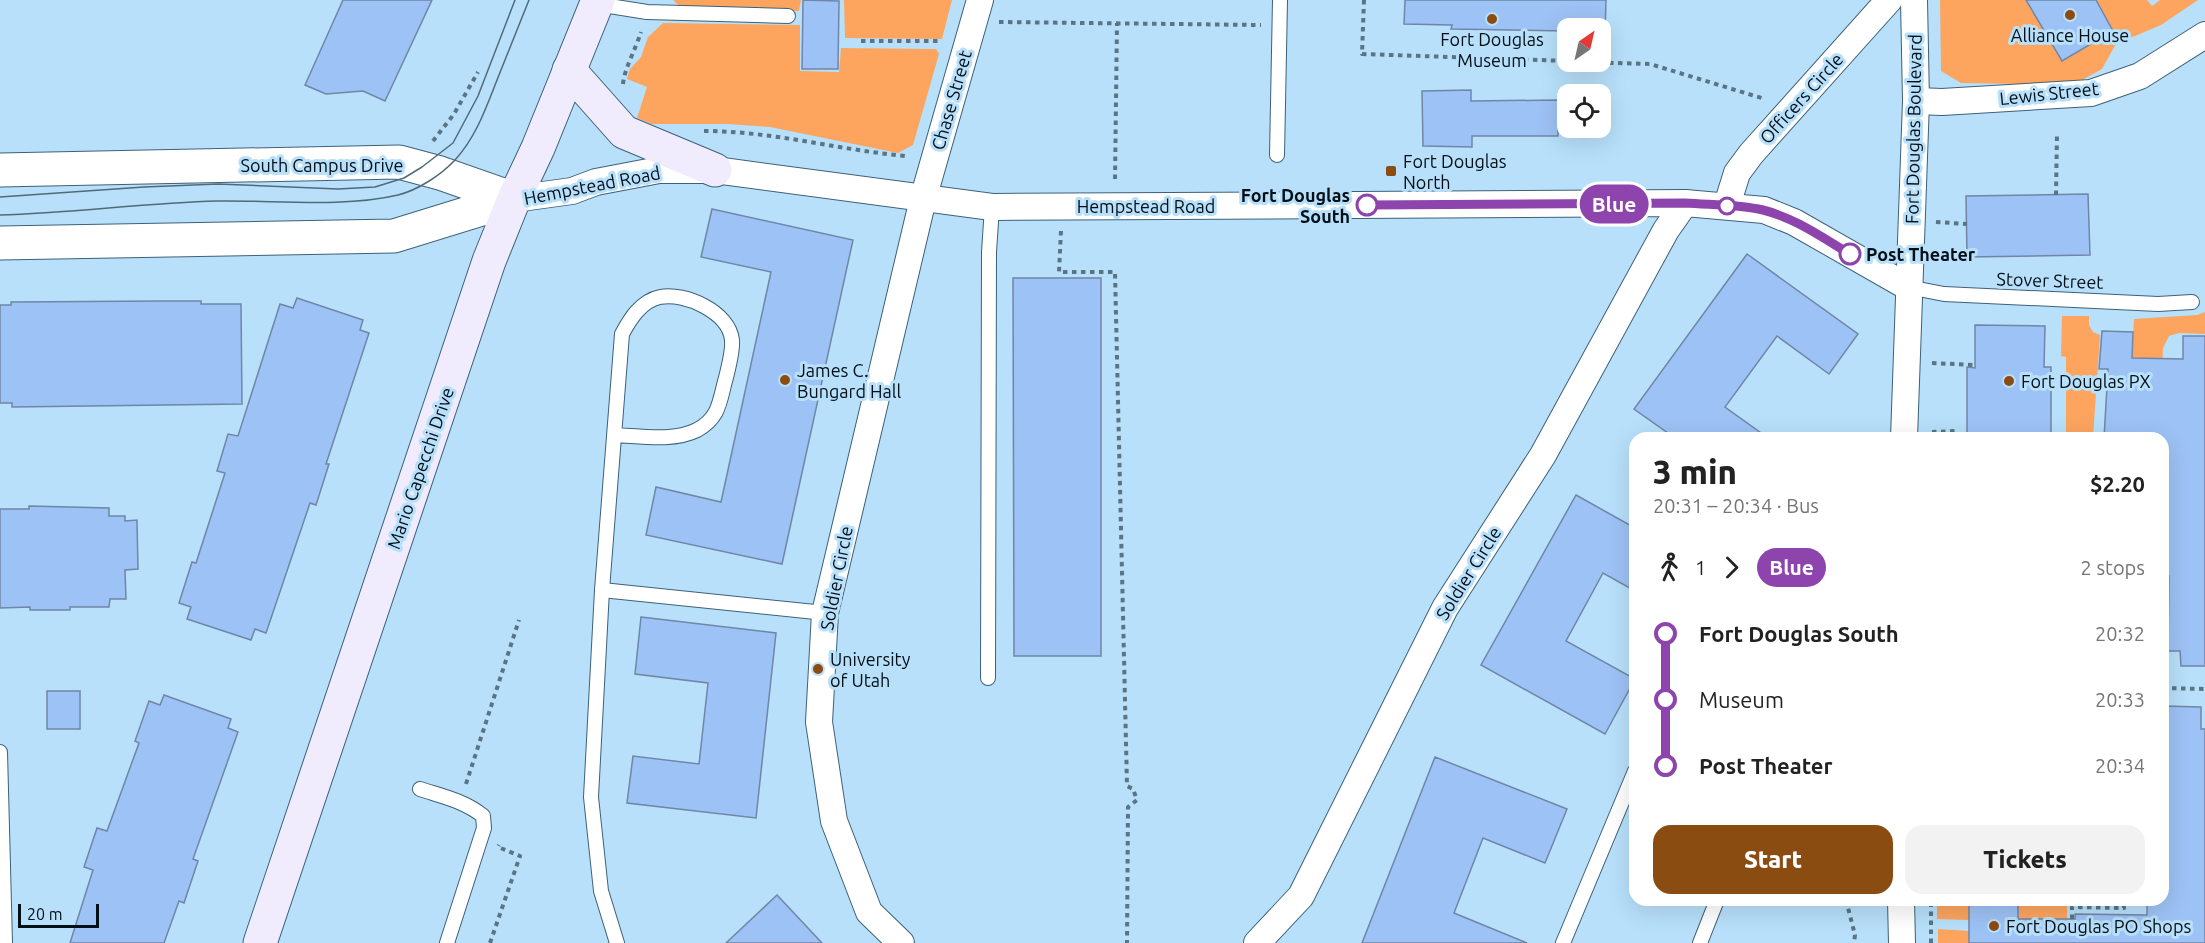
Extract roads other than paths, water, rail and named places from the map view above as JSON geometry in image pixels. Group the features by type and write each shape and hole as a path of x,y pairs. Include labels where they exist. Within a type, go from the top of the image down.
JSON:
{"main road":[{"name":"Mario Capecchi Drive","path":"260,943 489,261 598,2"},
{"path":"568,70 624,132 715,170"}],"street":[{"name":"Officers Circle","path":"1727,206 1737,173 1751,154 1889,0"},
{"name":"Fort Douglas Boulevard","path":"1904,432 1916,101 1914,0"},
{"name":"Chase Street","path":"923,200 977,11"},
{"name":"Lewis Street","path":"1916,101 1942,102 2091,93 2140,76 2205,35"},
{"name":"South Campus Drive","path":"0,170 399,162 440,173 514,199"},
{"name":"Hempstead Road","path":"514,199 572,191 596,182 658,170 715,170 885,192 923,200 992,207 1685,203 1764,210 1794,222 1908,287"},
{"path":"0,243 394,236 514,199"},
{"name":"Soldier Circle","path":"901,943 869,912 834,821 819,722 825,613 923,200"},
{"name":"Soldier Circle","path":"1257,943 1301,897 1445,608 1543,455 1666,230 1685,203"},
{"path":"1901,906 1902,943"}],"lane":[{"path":"1276,155 1280,0"},
{"path":"598,2 647,12 788,16"},
{"path":"988,678 989,252 992,207"},
{"name":"Stover Street","path":"1908,287 1944,294 2158,304 2192,302"},
{"path":"615,435 678,436 695,431 706,424 718,411 732,340 723,322 706,306 679,296 659,297 648,302 630,317 622,334 602,590 591,797 601,891 617,943"},
{"path":"602,590 825,613"},
{"path":"0,752 5,943"},
{"path":"1563,943 1629,785"},
{"path":"420,789 464,804 483,816 484,828 447,943"},
{"path":"1700,943 1715,906"}],"tram line":[{"path":"0,197 218,184 338,189 375,187 404,178 453,143 478,96 515,0"},
{"path":"0,215 217,201 355,201 377,199 413,190 443,171 469,142 484,112 529,0"}],"place":[{"name":"Alliance House","path":"2070,15"},
{"name":"Fort Douglas Museum","path":"1492,19"},
{"name":"Fort Douglas North","path":"1391,171"},
{"name":"Fort Douglas South","path":"1367,205"},
{"name":"Post Theater","path":"1850,254"},
{"name":"James C. Bungard Hall","path":"785,380"},
{"name":"Fort Douglas PX","path":"2009,381"},
{"name":"University of Utah","path":"818,669"},
{"name":"Fort Douglas PO Shops","path":"1994,926"}]}
